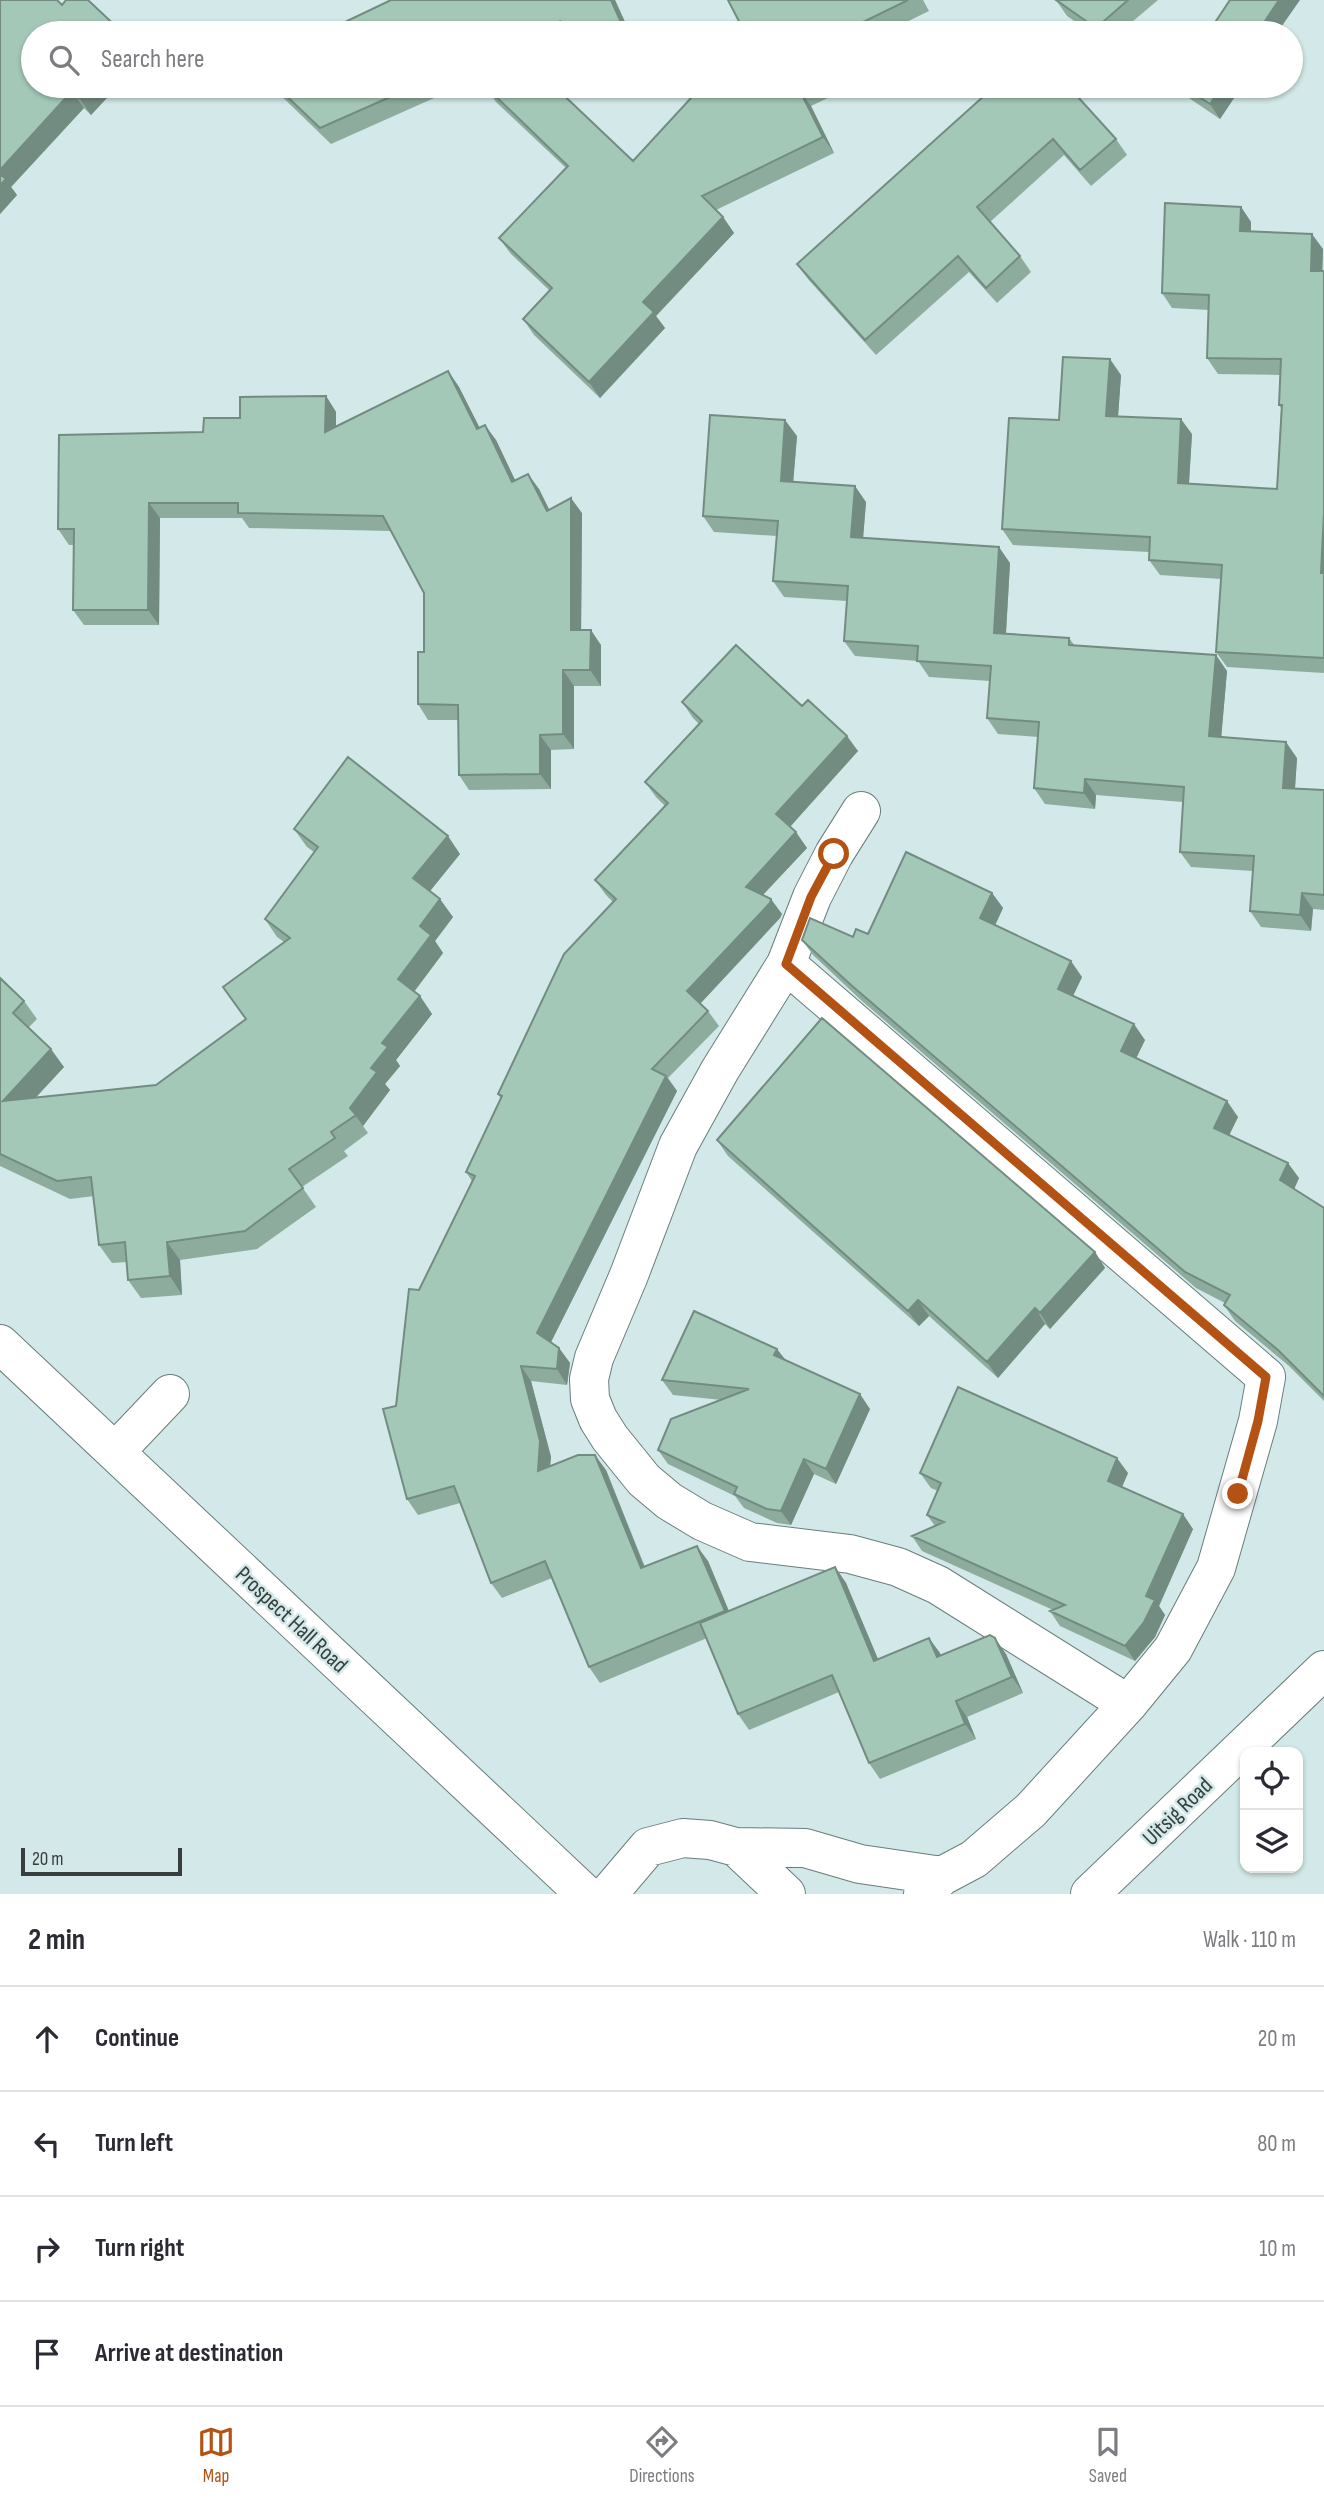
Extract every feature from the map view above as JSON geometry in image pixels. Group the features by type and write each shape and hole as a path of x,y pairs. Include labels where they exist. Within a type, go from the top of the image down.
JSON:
{"street":[{"path":"861,811 811,897 786,964 720,1070 678,1146 594,1358 589,1379 590,1399 610,1438 644,1480 669,1501 702,1521 750,1542 850,1554 898,1567 938,1585 1128,1704"},
{"path":"608,1894 648,1847 683,1838 710,1840 736,1847 805,1848 932,1885 974,1859 1031,1810 1128,1704 1173,1649 1216,1568 1255,1433 1266,1377 786,964"},
{"name":"Prospect Hall Road","path":"0,1344 584,1894"},
{"path":"115,1452 170,1394"},
{"name":"Uitsig Road","path":"1090,1894 1324,1670"},
{"path":"736,1847 786,1894"}],"building":[{"path":"0,0 57,0 62,5 66,0 88,0 110,21 21,21 21,98 66,98 0,170"},
{"path":"391,0 611,0 620,21 561,21 347,21"},
{"path":"728,0 908,0 865,21 739,21"},
{"path":"1056,0 1128,0 1104,21 1086,21"},
{"path":"1230,0 1279,0 1265,21 1216,21"},
{"path":"289,98 388,98 320,128"},
{"path":"497,98 567,98 633,161 691,98 804,98 823,137 702,196 723,217 643,302 654,312 589,382 523,319 552,288 499,238 568,166"},
{"path":"982,98 1079,98 1116,139 1080,170 1053,139 977,207 1020,256 986,288 958,256 865,340 797,264"},
{"path":"1201,98 1214,98 1210,104"},
{"path":"0,174 6,179 0,185"},
{"path":"1165,203 1241,207 1240,231 1312,234 1311,271 1324,271 1324,513 1321,573 1324,573 1324,658 1216,652 1222,565 1149,560 1150,537 1002,529 1009,418 1059,420 1063,357 1110,359 1106,416 1181,419 1178,483 1277,489 1282,405 1279,405 1281,359 1207,358 1209,295 1162,293"},
{"path":"448,371 477,429 485,425 512,482 528,474 547,511 571,498 571,630 591,630 590,670 563,670 563,734 540,735 540,774 459,775 458,705 418,704 418,652 424,652 424,593 383,516 238,513 238,503 149,503 148,610 73,610 74,529 58,529 59,435 203,432 204,418 240,418 240,397 326,396 325,432"},
{"path":"710,415 785,420 781,481 855,486 851,537 999,547 994,633 1069,638 1069,645 1216,655 1209,736 1286,742 1283,788 1324,790 1324,895 1302,893 1300,915 1250,911 1254,856 1180,852 1184,787 1085,779 1084,793 1034,788 1039,722 987,718 991,666 917,661 918,646 844,641 848,586 773,581 778,521 703,516"},
{"path":"736,645 802,706 808,700 847,736 776,814 796,832 746,887 771,899 770,903 687,991 708,1011 652,1069 666,1076 537,1333 559,1348 557,1369 521,1366 540,1441 538,1471 578,1455 595,1455 641,1568 697,1546 725,1611 589,1667 545,1561 491,1583 454,1486 407,1499 383,1409 396,1406 409,1289 419,1290 475,1176 466,1172 502,1096 498,1094 564,954 616,899 595,880 668,803 645,782 702,721 682,702"},
{"path":"348,757 448,836 413,878 440,899 420,926 431,935 398,979 420,996 382,1043 388,1047 371,1068 377,1072 350,1108 356,1115 331,1132 335,1138 289,1169 303,1188 245,1231 167,1242 170,1276 128,1280 125,1242 99,1245 91,1177 57,1181 0,1154 0,978 24,1001 13,1013 51,1049 3,1101 156,1085 246,1019 223,987 290,938 265,919 318,847 294,829"},
{"path":"906,852 992,893 980,918 1071,961 1058,989 1134,1024 1121,1051 1227,1101 1214,1128 1288,1163 1280,1180 1324,1208 1324,1396 1278,1350 1224,1305 1230,1295 1185,1272 802,940 810,918 853,937 856,929 868,934"},
{"path":"822,1018 1095,1252 1040,1313 1035,1308 987,1362 918,1300 908,1311 717,1140"},
{"path":"694,1311 777,1349 774,1355 860,1394 826,1469 804,1459 781,1511 767,1509 734,1494 737,1487 658,1450 671,1419 749,1389 662,1380"},
{"path":"958,1387 1117,1458 1108,1481 1183,1514 1146,1596 1155,1600 1144,1622 1125,1646 1050,1611 1065,1605 912,1536 944,1522 927,1515 941,1483 920,1473"},
{"path":"835,1567 874,1661 929,1638 937,1657 990,1635 995,1638 1012,1677 956,1701 965,1724 869,1763 832,1675 738,1714 700,1623"}],"route":[{"path":"834,854 811,897 786,964 1266,1377 1258,1421 1238,1494"}]}
